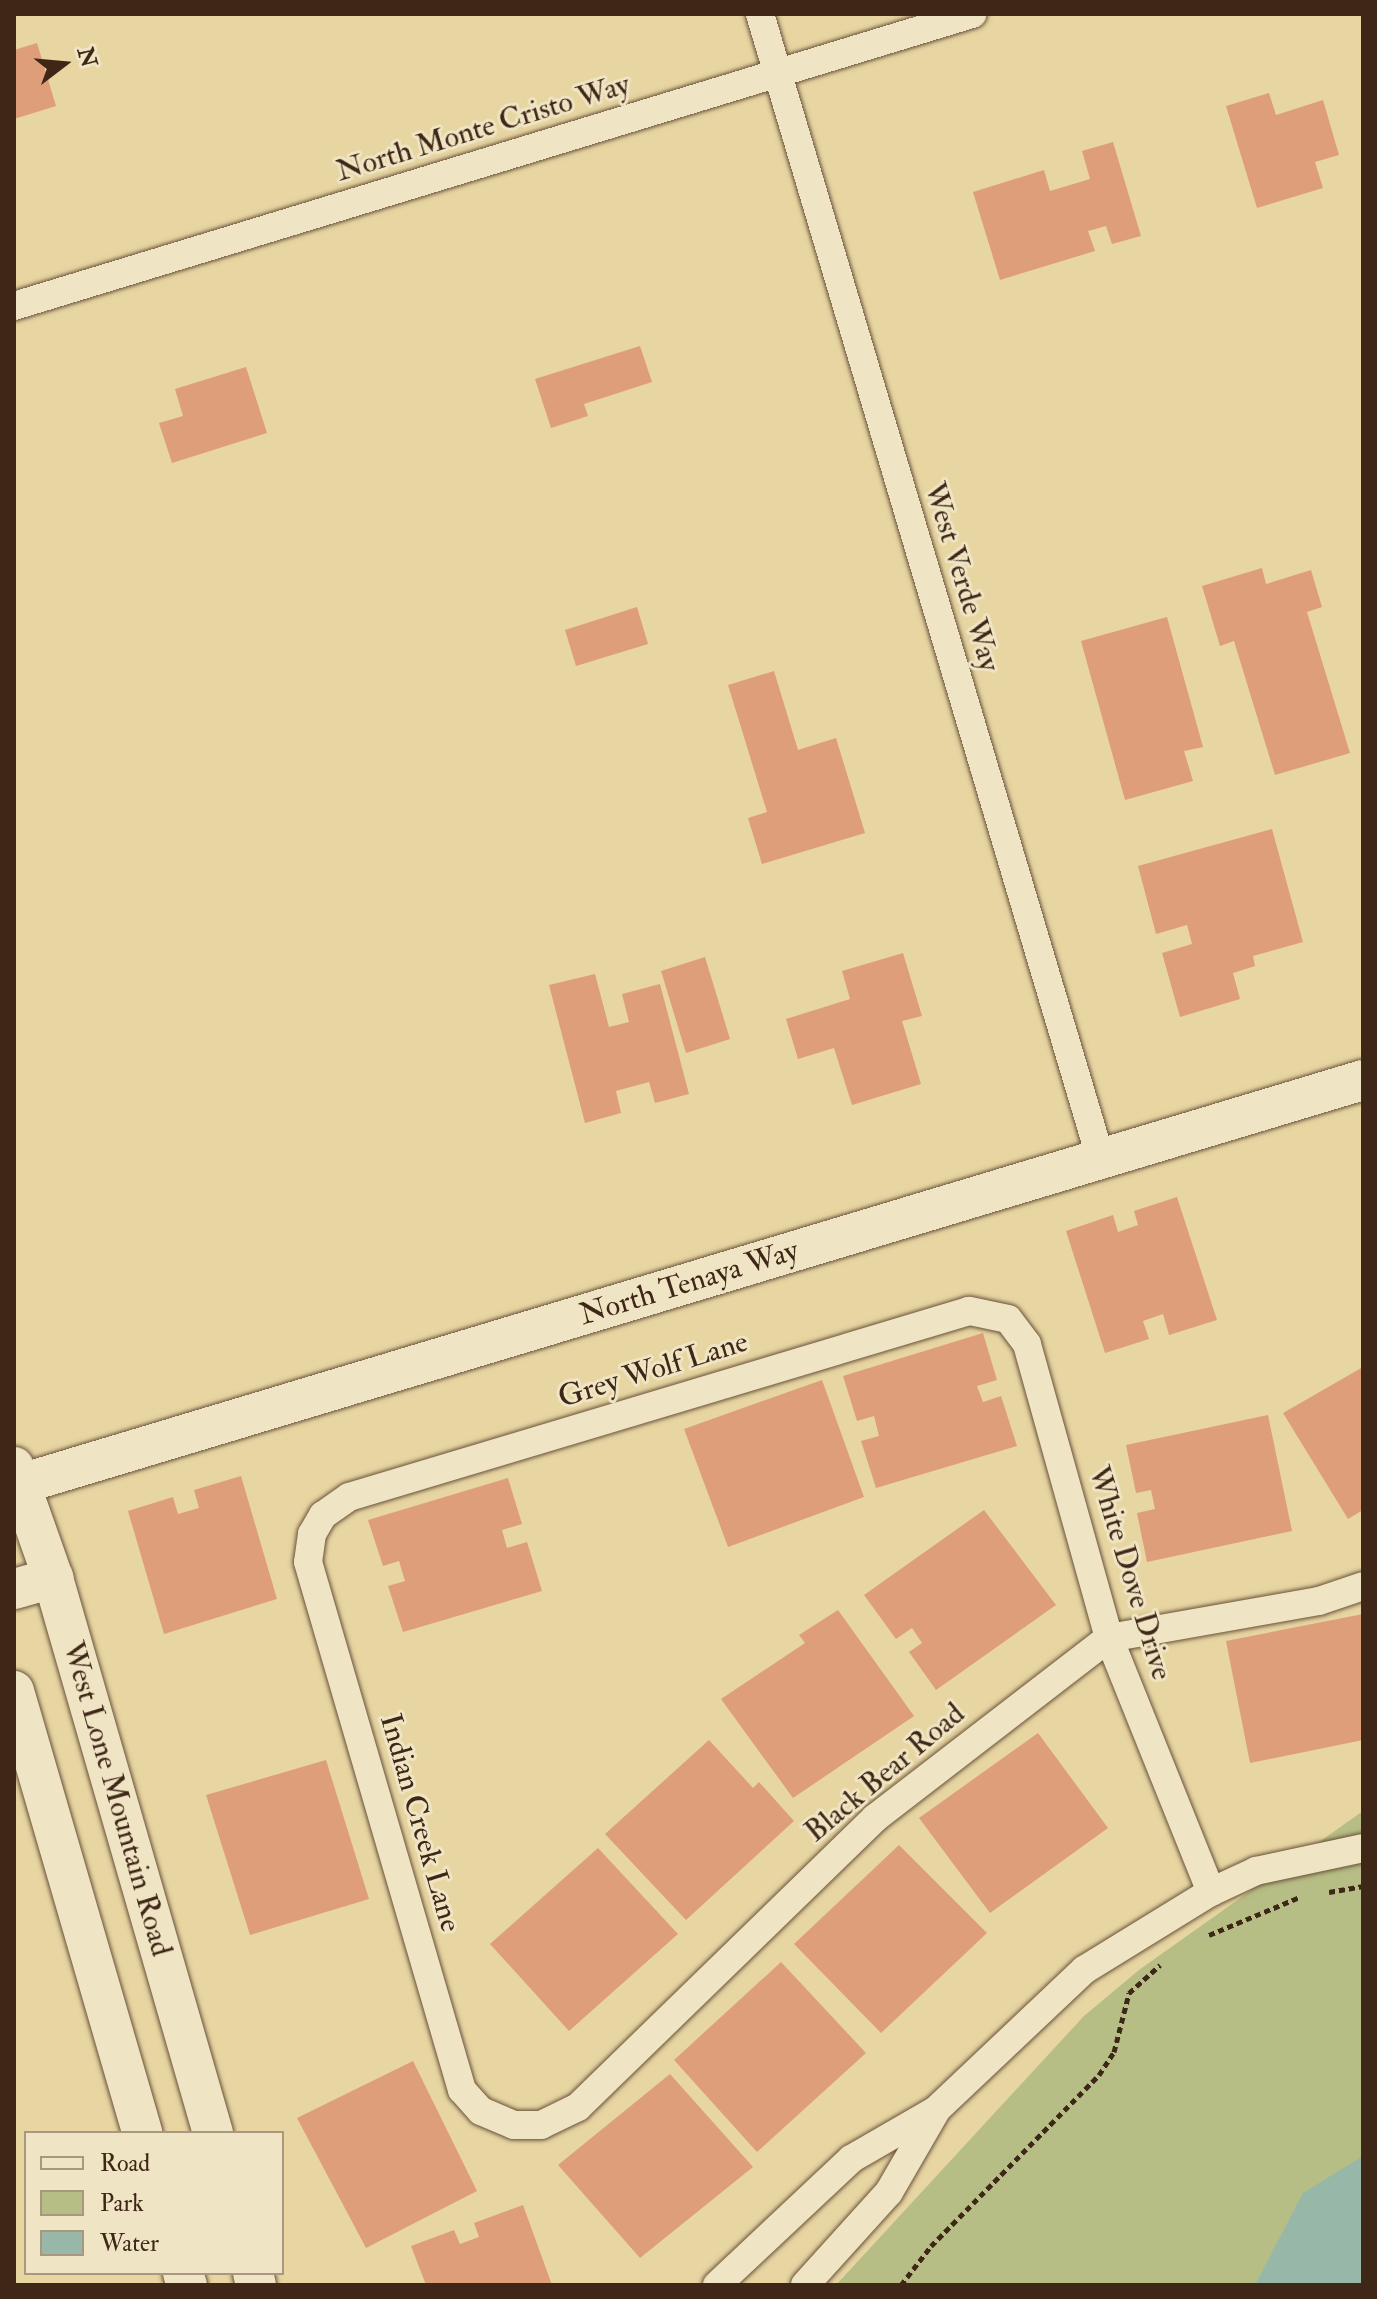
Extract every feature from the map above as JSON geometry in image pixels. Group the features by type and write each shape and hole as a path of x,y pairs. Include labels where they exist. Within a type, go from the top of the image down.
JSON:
{"street":[{"name":"West Verde Way","path":"760,14 1101,1160"},
{"name":"North Monte Cristo Way","path":"14,306 972,14"},
{"name":"North Tenaya Way","path":"16,1479 1363,1080"},
{"name":"Grey Wolf Lane","path":"323,1515 349,1497 969,1311 1008,1319"},
{"name":"White Dove Drive","path":"1008,1319 1027,1344 1109,1638 1211,1892"},
{"name":"West Lone Mountain Road","path":"16,1479 53,1578 212,2131"},
{"name":"Indian Creek Lane","path":"323,1515 312,1534 308,1562 462,2090 481,2111 514,2125"},
{"path":"14,1589 53,1578"},
{"name":"Black Bear Road","path":"514,2125 541,2125 578,2107 875,1818 1109,1638 1319,1601 1363,1586"},
{"path":"14,1691 141,2131"},
{"path":"717,2285 851,2159 936,2110 1084,1970 1211,1892 1256,1871 1363,1848"},
{"path":"805,2285 889,2192 936,2110"}],"path":[{"path":"1318,1894 1363,1886"},
{"path":"1205,1936 1303,1896"},
{"path":"901,2285 931,2246 1099,2075 1114,2052 1129,1993 1170,1958"}],"green space":[{"path":"1363,1811 1363,2285 836,2285 1084,2016 1139,1970"}],"water":[{"path":"1363,2156 1363,2285 1255,2285 1303,2193"}],"building":[{"path":"37,43 56,106 14,119 14,50"},
{"path":"1269,93 1276,115 1323,100 1339,155 1315,162 1323,188 1257,208 1226,106"},
{"path":"1113,142 1141,236 1112,244 1106,226 1088,231 1095,251 1000,280 973,192 1044,170 1050,191 1090,179 1082,151"},
{"path":"640,346 652,382 584,404 588,416 551,428 535,379"},
{"path":"246,367 267,433 172,463 159,423 183,416 175,389"},
{"path":"1262,568 1266,584 1311,570 1322,607 1307,612 1350,753 1275,775 1234,641 1220,646 1202,586"},
{"path":"637,607 648,644 576,666 565,630"},
{"path":"1167,617 1203,747 1184,751 1193,781 1125,800 1081,641"},
{"path":"774,671 798,750 836,738 865,833 762,864 748,818 767,812 728,685"},
{"path":"1272,829 1303,942 1253,956 1255,966 1233,973 1240,999 1180,1017 1162,953 1192,944 1187,925 1156,934 1138,866"},
{"path":"903,953 922,1016 902,1021 921,1084 852,1105 834,1048 798,1059 786,1019 850,999 842,971"},
{"path":"705,957 730,1039 686,1053 661,971"},
{"path":"595,974 609,1027 629,1022 622,994 660,984 689,1094 655,1103 649,1082 616,1091 621,1113 585,1123 549,985"},
{"path":"1177,1197 1217,1320 1169,1335 1163,1314 1143,1321 1149,1339 1105,1353 1066,1231 1113,1215 1118,1232 1138,1225 1134,1211"},
{"path":"983,1333 997,1380 977,1386 983,1402 1001,1396 1017,1446 876,1488 861,1441 879,1436 874,1416 857,1421 843,1376"},
{"path":"1363,1367 1363,1510 1348,1519 1283,1413"},
{"path":"822,1380 864,1497 728,1547 684,1429"},
{"path":"1268,1415 1292,1531 1147,1562 1137,1513 1155,1509 1151,1490 1136,1493 1126,1445"},
{"path":"241,1476 277,1599 164,1634 128,1511 173,1497 178,1514 199,1508 194,1490"},
{"path":"508,1478 522,1524 502,1530 507,1548 527,1542 542,1591 403,1632 388,1586 405,1581 399,1561 383,1566 368,1520"},
{"path":"984,1510 1056,1605 936,1690 909,1652 922,1643 912,1628 896,1639 864,1595"},
{"path":"838,1610 914,1716 793,1798 721,1699 805,1643 799,1635"},
{"path":"1363,1614 1363,1740 1250,1763 1226,1641"},
{"path":"1038,1733 1108,1828 990,1913 919,1818"},
{"path":"709,1740 753,1788 759,1782 794,1821 686,1920 605,1834"},
{"path":"326,1760 369,1899 250,1935 206,1795"},
{"path":"899,1845 987,1933 881,2033 794,1944"},
{"path":"598,1848 678,1934 569,2031 490,1944"},
{"path":"781,1962 866,2053 757,2152 674,2060"},
{"path":"413,2061 477,2191 366,2248 297,2118"},
{"path":"670,2074 753,2167 640,2258 558,2165"},
{"path":"523,2205 552,2285 426,2285 411,2246 454,2230 460,2244 479,2237 474,2223"}]}
